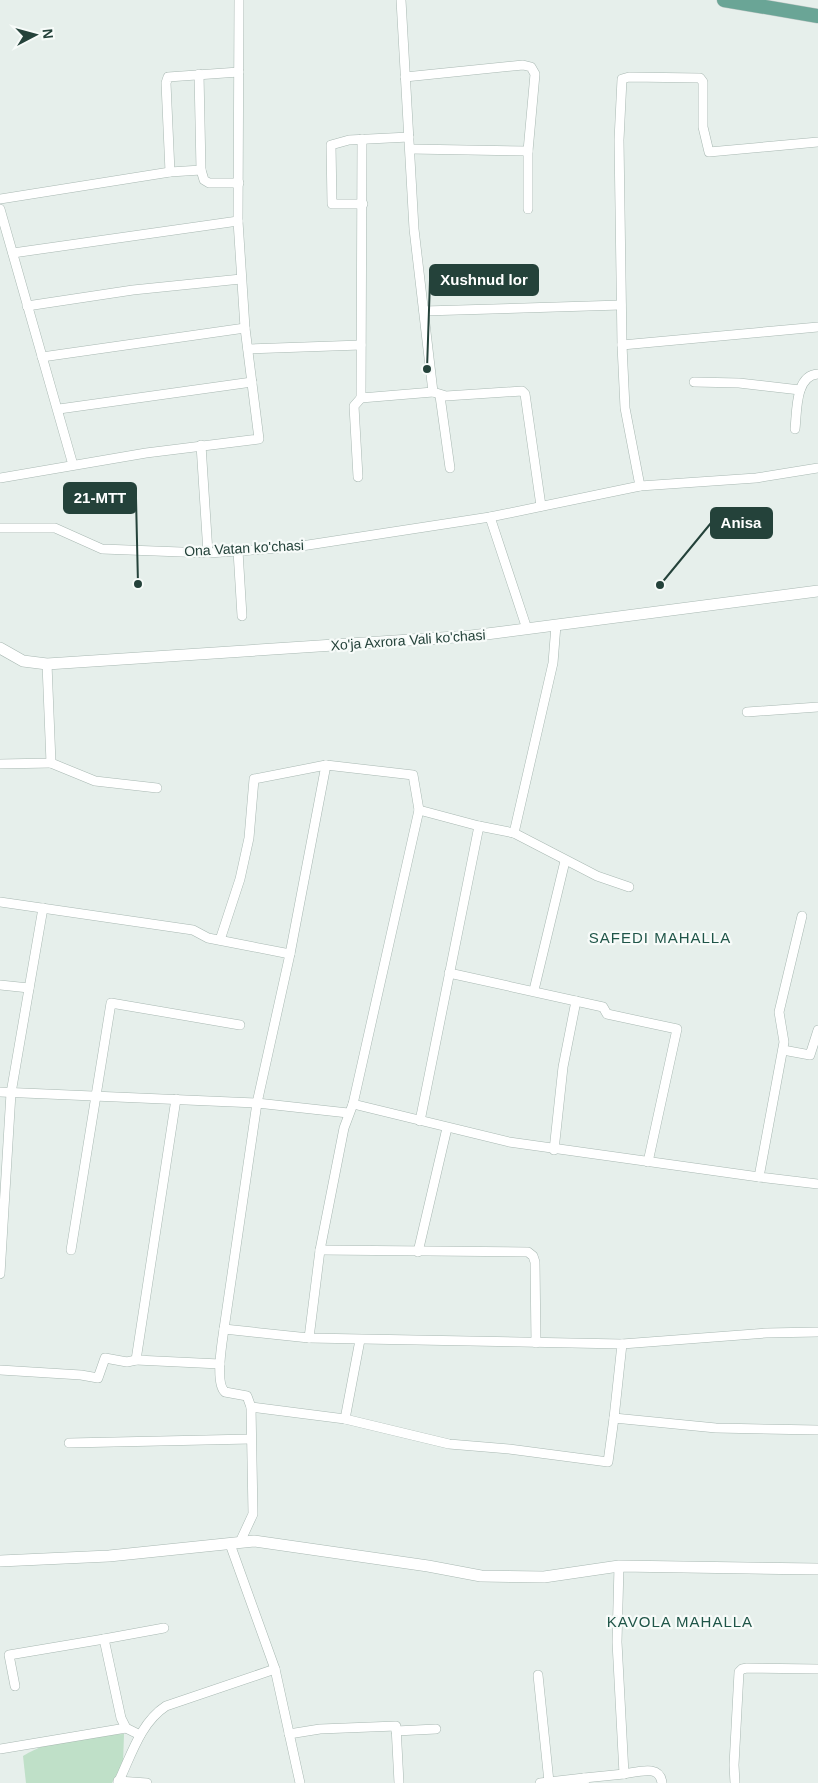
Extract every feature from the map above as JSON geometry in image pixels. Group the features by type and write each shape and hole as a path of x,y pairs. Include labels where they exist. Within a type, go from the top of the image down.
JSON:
{"main road":[{"path":"724,0 785,5 818,16"}],"street":[{"path":"0,478 201,445 259,439 245,328 238,221 240,0"},
{"path":"400,0 414,229 424,311 450,468"},
{"path":"405,77 523,65 531,67 534,74 528,151 528,209"},
{"path":"170,172 166,83 168,77 173,75 239,72"},
{"path":"200,74 201,170 204,180 209,183 239,183"},
{"path":"640,486 624,408 619,140 622,79 628,77 700,78 703,82 703,127 709,152 818,142"},
{"path":"363,204 332,204 332,145 362,139 409,137"},
{"path":"358,477 354,406 361,398 362,139"},
{"path":"410,149 528,151"},
{"path":"0,199 170,172 201,170"},
{"path":"0,209 42,357 59,409 73,465"},
{"path":"13,253 238,221"},
{"path":"27,306 133,290 241,279"},
{"path":"424,311 621,305"},
{"path":"622,344 818,327"},
{"path":"42,357 245,328"},
{"path":"248,349 361,344"},
{"path":"796,429 800,390 804,380 812,374 818,374"},
{"path":"59,409 252,382"},
{"path":"694,382 739,383 800,390"},
{"path":"361,398 522,391 525,394 541,506"},
{"path":"201,445 208,553"},
{"name":"Ona Vatan ko'chasi","path":"0,528 54,528 102,549 208,553 295,547 490,517 640,486 756,478 818,468"},
{"path":"490,517 527,629"},
{"path":"238,551 242,616"},
{"name":"Xo'ja Axrora Vali ko'chasi","path":"0,648 23,661 47,664 443,639 818,591"},
{"path":"514,833 553,663 556,625"},
{"path":"47,664 51,763"},
{"path":"747,712 818,707"},
{"path":"0,764 51,763 95,781 157,788"},
{"path":"300,1783 275,1669 235,1543 253,1514 251,1407 247,1396 223,1391 220,1364 257,1104 290,954 326,765"},
{"path":"220,940 240,879 249,838 254,779 326,765 413,775 419,810 353,1104 348,1113 320,1250 309,1338"},
{"path":"419,810 514,833 597,876 629,887"},
{"path":"420,1121 479,826"},
{"path":"534,990 566,861"},
{"path":"0,902 193,930 208,938 290,954"},
{"path":"0,1274 11,1093 43,908"},
{"path":"759,1177 784,1042 779,1012 802,916"},
{"path":"450,973 534,990 603,1007 607,1014 677,1029 648,1162"},
{"path":"0,985 30,988"},
{"path":"554,1150 563,1067 576,1001"},
{"path":"71,1250 111,1003 240,1025"},
{"path":"783,1050 814,1056 818,1030"},
{"path":"0,1092 176,1099 257,1104 348,1113"},
{"path":"136,1360 176,1099"},
{"path":"353,1104 447,1128 554,1150 818,1184"},
{"path":"418,1252 447,1128"},
{"path":"320,1250 528,1252 533,1256 536,1343"},
{"path":"224,1329 309,1338 360,1340 622,1344 818,1332"},
{"path":"345,1419 360,1340"},
{"path":"251,1407 345,1419 449,1444 509,1448 608,1462 622,1344"},
{"path":"0,1370 81,1375 98,1378 101,1377 105,1358 127,1362 136,1360 220,1364"},
{"path":"614,1418 716,1428 818,1430"},
{"path":"69,1443 251,1439"},
{"path":"0,1561 109,1556 254,1541 428,1566 481,1576 544,1577 619,1566 818,1569"},
{"path":"619,1566 617,1642 624,1774"},
{"path":"15,1686 5,1654 164,1628"},
{"path":"104,1639 121,1718 126,1728"},
{"path":"735,1783 734,1765 739,1672 747,1668 818,1669"},
{"path":"147,1783 118,1782 140,1735 154,1713 166,1706 275,1669"},
{"path":"538,1675 544,1782 584,1780 656,1771 662,1777 662,1783"},
{"path":"289,1734 320,1729 396,1726 399,1783"},
{"path":"0,1749 126,1728 140,1735"},
{"path":"396,1731 436,1729"}],"green space":[{"path":"124,1734 123,1764 112,1783 26,1783 23,1756 34,1750 59,1741 98,1735"}],"place":[{"name":"Xushnud lor","path":"427,369"},
{"name":"21-MTT","path":"138,584"},
{"name":"Anisa","path":"660,585"}],"district":[{"name":"SAFEDI MAHALLA","path":"660,938"},
{"name":"KAVOLA MAHALLA","path":"680,1622"}]}
